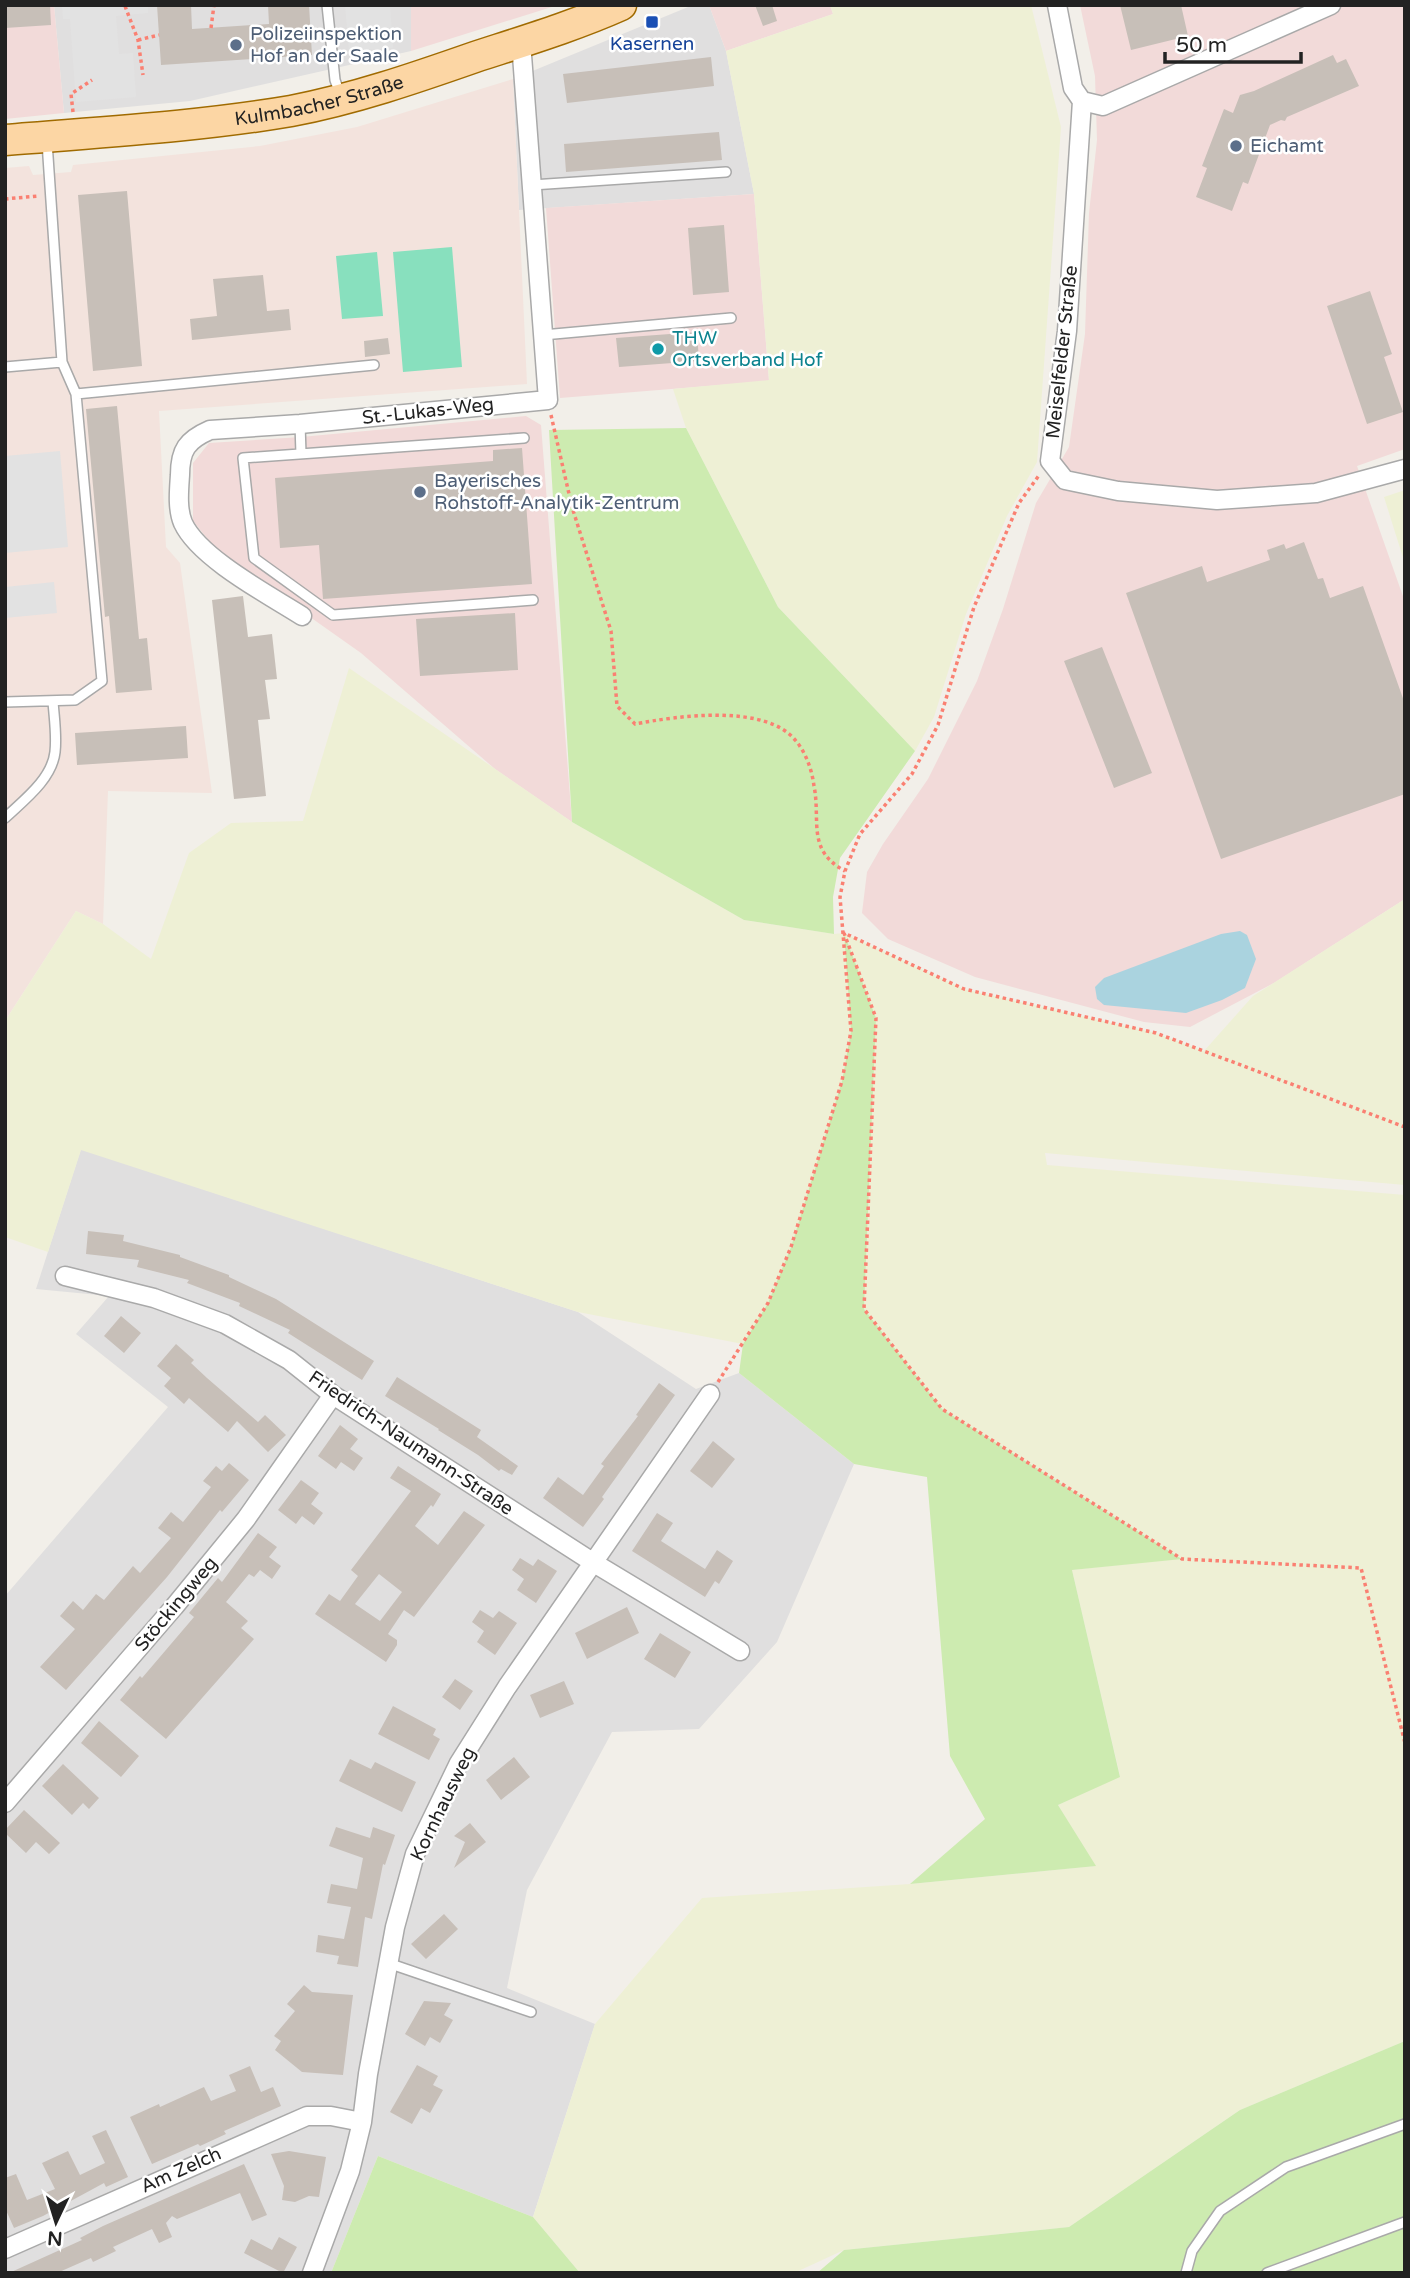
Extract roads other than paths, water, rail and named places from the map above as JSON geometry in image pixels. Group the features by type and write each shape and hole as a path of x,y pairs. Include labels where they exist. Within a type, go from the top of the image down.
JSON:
{"main road":[{"name":"Kulmbacher Straße","path":"5,140 234,120 293,110 405,81 621,5"}],"street":[{"name":"Meiselfelder Straße","path":"1057,5 1073,88 1082,101 1067,331 1050,461 1065,480 1118,491 1217,500 1316,493 1405,469"},
{"path":"1082,101 1102,106 1331,5"},
{"path":"521,42 543,335"},
{"name":"St.-Lukas-Weg","path":"302,616 211,556 197,544 182,522 179,501 180,459 187,445 198,435 211,430 548,400 543,335"},
{"name":"Friedrich-Naumann-Straße","path":"65,1276 154,1298 225,1324 289,1360 333,1395 594,1563 740,1651"},
{"name":"Kornhausweg","path":"312,2273 351,2171 362,2122 395,1927 415,1854 459,1763 507,1687 710,1394"},
{"name":"Stöckingweg","path":"5,1803 246,1519 333,1395"},
{"name":"Am Zelch","path":"5,2249 307,2116 331,2116 362,2122"}],"lane":[{"path":"327,5 335,80 341,99"},
{"path":"5,702 75,700 102,681 76,394 62,362 47,136"},
{"path":"532,185 726,172"},
{"path":"543,335 731,318"},
{"path":"5,367 62,362"},
{"path":"76,394 374,365"},
{"path":"300,424 301,454"},
{"path":"524,438 243,458 254,558 333,615 533,600"},
{"path":"5,818 35,789 52,766 56,750 52,701"},
{"path":"388,1963 531,2012"},
{"path":"1186,2273 1192,2251 1220,2211 1286,2166 1405,2124"},
{"path":"1267,2273 1405,2222"}],"water":[{"path":"1240,931 1247,935 1256,959 1245,988 1222,1000 1186,1013 1104,1005 1097,999 1095,987 1104,978 1221,934"}],"place":[{"name":"Kasernen","path":"652,22"},
{"name":"Polizeiinspektion Hof an der Saale","path":"236,45"},
{"name":"Eichamt","path":"1236,146"},
{"name":"THW Ortsverband Hof","path":"658,349"},
{"name":"Bayerisches Rohstoff-Analytik-Zentrum","path":"420,492"}]}
